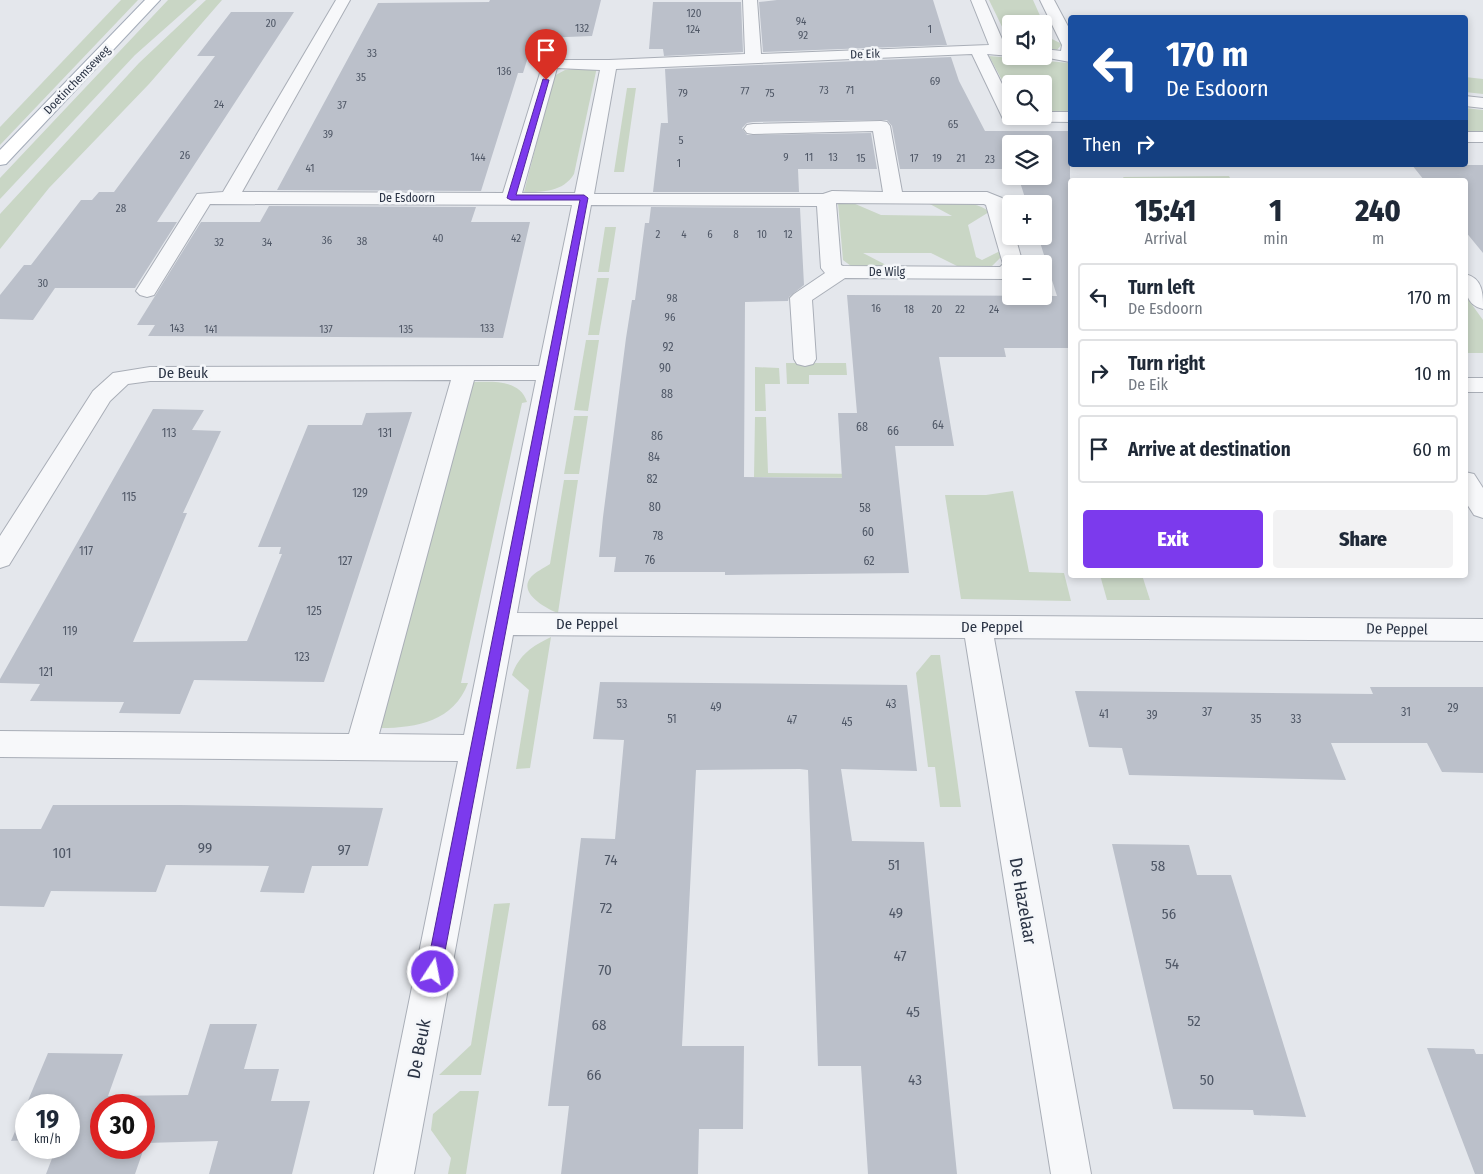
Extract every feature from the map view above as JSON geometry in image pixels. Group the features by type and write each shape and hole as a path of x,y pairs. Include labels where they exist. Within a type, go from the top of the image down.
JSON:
{"main road":[{"name":"Doetinchemseweg","path":"0,160 153,0"}],"street":[{"path":"229,198 344,0"},
{"path":"750,0 753,59"},
{"path":"978,0 1002,44"},
{"path":"1047,0 1068,41"},
{"path":"977,49 1010,117 1068,117"},
{"name":"De Eik","path":"511,198 550,63 609,65 977,49 1002,50"},
{"path":"1052,55 1068,56"},
{"path":"609,65 584,198 826,200 832,197 987,198 995,202 1010,255"},
{"path":"1468,101 1483,103"},
{"path":"753,129 881,126 894,198"},
{"path":"1468,137 1483,137"},
{"name":"De Esdoorn","path":"146,291 204,198 584,198"},
{"name":"De Beuk","path":"394,1174 584,198"},
{"path":"826,200 831,268 840,272"},
{"path":"805,359 801,298 840,272"},
{"name":"De Wilg","path":"840,272 1002,272"},
{"path":"1468,284 1483,304"},
{"path":"360,745 464,373"},
{"name":"De Beuk","path":"0,558 100,396 121,378 150,374 549,373"},
{"path":"1468,385 1483,385"},
{"path":"1468,485 1483,509"},
{"name":"De Peppel","path":"500,624 1483,630"},
{"name":"De Hazelaar","path":"978,627 1008,812 1072,1174"},
{"path":"0,744 360,745 476,748"}],"green space":[{"path":"121,0 138,0 0,145 0,127"},
{"path":"168,0 197,0 135,55 0,199 0,178"},
{"path":"206,0 222,0 149,84 49,188 0,249 0,214 139,63"},
{"path":"989,0 1033,0 1040,15 1002,15 1002,27"},
{"path":"1052,39 1062,44 1057,50 1052,49"},
{"path":"989,56 1002,57 1002,65 1052,65 1052,61 1068,63 1068,112 1052,112 1052,75 1002,75 1002,80"},
{"path":"597,67 574,174 558,188 524,192 554,76 565,70"},
{"path":"1468,77 1483,79 1483,94 1468,92"},
{"path":"627,88 636,88 624,172 614,172"},
{"path":"1468,108 1483,110 1483,133 1468,133"},
{"path":"1229,176 1230,178 1124,178"},
{"path":"838,203 853,203 881,215 952,216 928,203 969,203 977,205 989,212 968,225 976,257 982,260 1000,251 1001,257 992,266 959,267 931,253 863,253 890,267 851,266 843,260"},
{"path":"605,227 616,227 609,272 598,272"},
{"path":"597,278 609,278 599,335 588,335"},
{"path":"1468,299 1483,320 1483,353 1468,353"},
{"path":"586,340 599,340 588,411 574,410"},
{"path":"786,363 846,363 847,375 809,375 809,384 787,384"},
{"path":"755,367 779,368 780,384 765,384 766,411 755,411"},
{"path":"473,382 505,383 518,389 527,402 522,403 461,683 468,683 462,696 454,706 433,720 408,726 381,728"},
{"path":"574,416 588,416 579,474 564,474"},
{"path":"755,417 766,417 768,473 862,474 863,478 754,477"},
{"path":"564,480 578,480 558,613 535,600 530,594 528,583 533,575 550,564"},
{"path":"1013,491 1029,572 1064,573 1071,601 961,599 945,495 986,495"},
{"path":"1101,578 1143,578 1150,600 1107,600"},
{"path":"551,637 530,768 516,769 529,690 512,675 518,662 527,652"},
{"path":"931,655 940,655 961,807 940,807 935,767 928,767 916,673"},
{"path":"510,903 481,1075 439,1075 471,1045 494,904"},
{"path":"460,1091 479,1091 466,1174 448,1174 451,1158 431,1130 433,1114"}],"building":[{"path":"490,0 601,0 592,36 542,38 528,57 523,73 518,73 481,191 277,190 378,3 489,2"},
{"path":"777,0 933,0 947,45 763,52 759,2"},
{"path":"653,2 741,2 743,52 664,56 663,49 649,49"},
{"path":"231,12 294,12 157,222 177,222 135,288 55,288 33,320 0,319 0,295 24,265 31,265 81,200 92,200 99,192 114,192 215,56 197,56"},
{"path":"951,57 959,81 985,131 1068,131 1068,167 1070,167 1070,178 1068,178 1068,348 1004,348 1006,357 939,357 954,446 895,446 909,573 725,575 725,572 614,572 616,557 599,557 626,338 632,300 635,300 645,223 649,223 651,207 800,208 804,285 789,297 788,301 745,302 744,477 842,478 838,413 857,413 847,295 1002,296 1002,305 1052,305 1052,296 1057,296 1052,280 1052,255 1044,255 1041,245 1052,245 1052,195 1024,195 1021,185 1052,185 1052,135 1002,135 1002,169 900,169 892,126 887,120 753,122 747,123 742,128 747,135 871,133 877,169 798,169 799,192 653,192 661,123 668,123 665,69"},
{"path":"1468,165 1483,165 1483,253 1468,235 1468,178 1422,178 1414,167 1468,167"},
{"path":"269,206 476,207 471,222 530,222 503,338 148,336 155,325 137,325 201,222 260,222"},
{"path":"153,409 204,410 192,430 221,431 183,513 187,513 133,642 247,641 282,554 279,554 281,547 258,547 308,425 362,425 366,413 412,412 324,682 194,680 180,714 119,713 124,702 30,701 40,684 0,683 0,679"},
{"path":"600,682 907,685 917,771 841,769 852,841 924,842 957,1174 868,1174 861,1066 818,1066 808,770 800,769 696,770 682,1046 744,1046 743,1129 699,1129 698,1174 561,1174 569,1106 548,1106 581,838 615,839 624,740 593,739"},
{"path":"1370,687 1483,687 1483,773 1442,772 1427,743 1331,743 1346,780 1129,775 1122,748 1089,747 1075,691 1373,694"},
{"path":"53,805 383,808 368,866 312,866 304,893 260,892 269,866 166,865 156,892 51,891 44,907 0,906 0,829 41,829"},
{"path":"1112,844 1189,845 1197,875 1231,875 1306,1117 1254,1115 1253,1110 1173,1109"},
{"path":"210,1024 257,1024 244,1069 279,1069 271,1101 310,1101 292,1174 209,1174 218,1141 155,1143 155,1095 188,1095"},
{"path":"1427,1048 1474,1049 1476,1054 1483,1054 1483,1174 1475,1174"},
{"path":"48,1053 123,1054 109,1094 90,1094 90,1159 140,1159 135,1174 46,1174 52,1159 80,1159 80,1094 31,1094"},
{"path":"15,1131 15,1141 11,1141"}],"route":[{"path":"433,972 584,198 511,198 546,80"}]}
